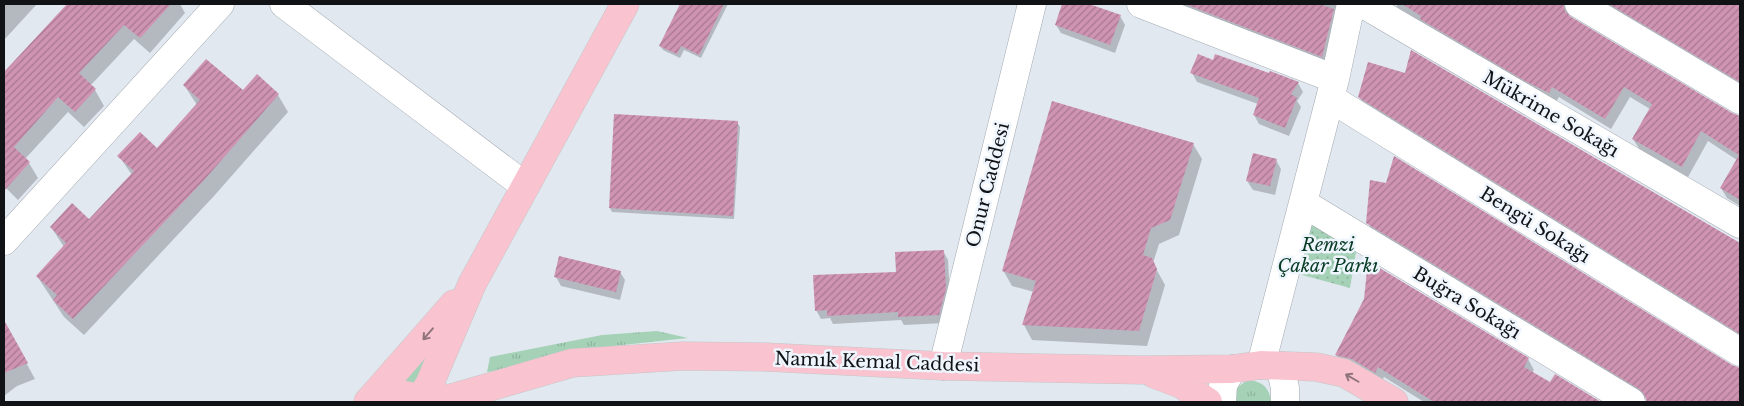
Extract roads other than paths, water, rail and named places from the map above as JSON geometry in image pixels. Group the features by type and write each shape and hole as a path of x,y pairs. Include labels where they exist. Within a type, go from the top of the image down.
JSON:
{"main road":[{"path":"400,400 472,284 625,4"},
{"path":"400,400 472,284"},
{"name":"Namık Kemal Caddesi","path":"400,400 452,398 572,363 683,356 766,357 943,366 1143,370 1232,369 1270,366 1316,368 1344,373 1394,402"},
{"name":"Namık Kemal Caddesi","path":"494,402 610,361"},
{"path":"1143,370 1181,384 1208,402"}],"street":[{"path":"4,241 220,4"},
{"path":"284,4 525,186"},
{"name":"Onur Caddesi","path":"943,366 1032,4"},
{"name":"Bengü Sokağı","path":"1141,4 1332,88 1740,352"},
{"path":"1285,402 1285,388 1270,366 1303,203 1351,4"},
{"name":"Mükrime Sokağı","path":"1363,4 1740,224"},
{"path":"1579,4 1740,100"},
{"name":"Buğra Sokağı","path":"1303,203 1631,402"},
{"path":"1222,402 1223,385 1232,369"}],"park label":[{"name":"Remzi Çakar Parkı","path":"1328,255"}]}
